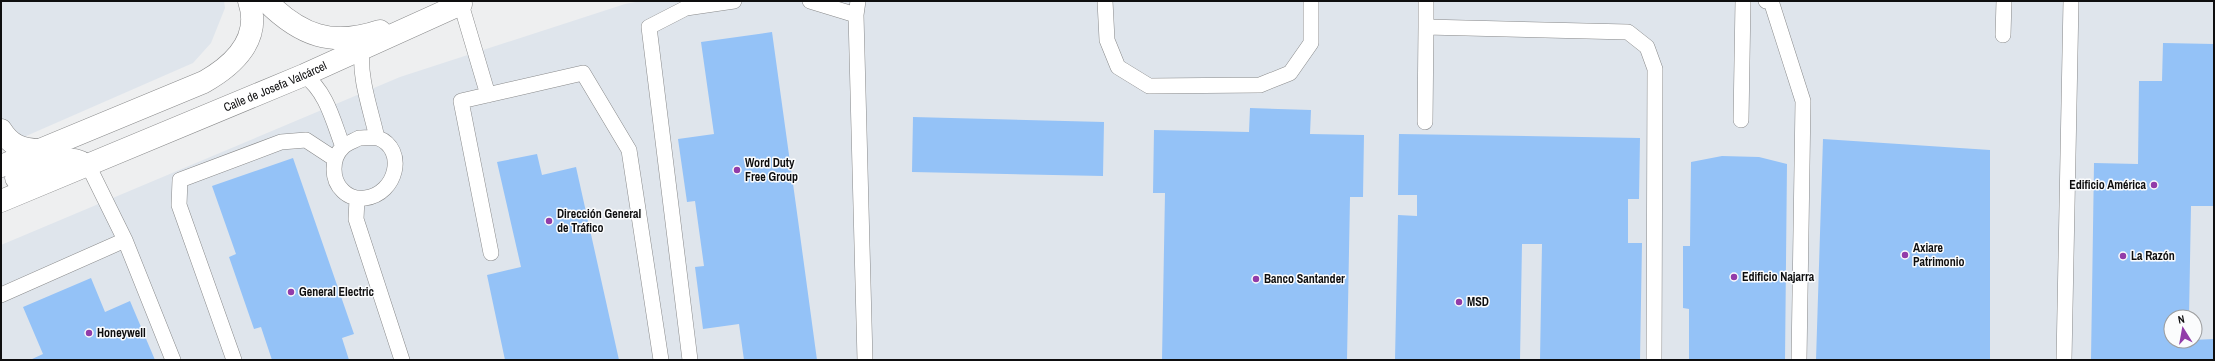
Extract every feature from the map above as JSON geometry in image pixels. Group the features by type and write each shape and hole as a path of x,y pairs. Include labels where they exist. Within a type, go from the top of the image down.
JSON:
{"street":[{"path":"1,166 204,82 220,73 232,64 245,47 251,35 253,21 249,1"},
{"path":"266,1 301,29 318,36 336,38 374,33 466,3"},
{"name":"Calle de Josefa Valcárcel","path":"1,201 304,75 466,3"},
{"path":"1,130 15,145 23,149 39,150"},
{"path":"1,185 52,163 66,159 88,165"}],"lane":[{"path":"690,360 649,27 686,8 734,1"},
{"path":"810,1 857,8 865,360"},
{"path":"1105,1 1107,40 1118,67 1149,86 1260,85 1290,73 1311,43 1311,1"},
{"path":"1425,122 1426,1"},
{"path":"1741,120 1743,1"},
{"path":"1766,1 1771,1 1803,101 1799,360"},
{"path":"2003,35 2004,1"},
{"path":"2064,360 2071,1"},
{"path":"466,3 488,95"},
{"path":"1426,27 1628,32 1647,47 1655,69 1654,360"},
{"path":"362,50 363,77 377,138"},
{"path":"491,253 461,101 584,73 629,150 661,360"},
{"path":"304,75 319,90 327,105 339,153 334,176 343,191 357,199 376,197 386,189 394,177 395,161 389,147 377,138 359,138 339,153"},
{"path":"234,360 179,205 180,180 281,142 306,140 339,153"},
{"path":"88,165 125,240 174,360"},
{"path":"357,199 356,219 402,360"},
{"path":"1,295 125,240"}],"shaded area":[{"path":"1,1 224,1 225,8 211,43 193,63 1,147"},
{"path":"641,1 2214,1 2214,360 1,360 1,245 400,77 625,4"}],"building":[{"name":"Word Duty Free Group","path":"772,32 817,360 744,360 739,324 703,329 695,267 704,266 695,201 687,202 678,139 714,134 701,42"},
{"name":"Edificio América","path":"2163,43 2214,44 2214,206 2191,206 2189,309 2163,309 2163,349 2203,349 2203,340 2214,339 2214,360 2091,360 2094,163 2138,164 2139,81 2162,81"},
{"name":"Banco Santander","path":"1250,108 1311,110 1310,134 1364,135 1363,197 1350,197 1347,360 1162,360 1165,193 1153,193 1154,130 1249,132"},
{"path":"913,117 1104,122 1103,176 912,172"},
{"name":"MSD","path":"1399,134 1640,138 1639,199 1628,199 1628,243 1642,243 1640,360 1540,360 1542,244 1522,244 1520,360 1395,360 1398,215 1417,216 1417,195 1398,195"},
{"name":"Axiare Patrimonio","path":"1823,139 1990,150 1990,360 1816,360"},
{"name":"Dirección General de Tráfico","path":"537,154 542,175 576,167 619,360 505,360 487,275 521,267 497,162"},
{"name":"Edificio Najarra","path":"1722,156 1759,157 1787,164 1785,360 1689,360 1689,309 1683,308 1683,246 1690,246 1691,162"},
{"name":"General Electric","path":"293,158 354,334 342,338 349,360 272,360 261,327 254,329 229,257 236,254 212,186"},
{"name":"Honeywell","path":"91,278 105,312 130,301 155,360 30,360 43,354 23,307"}],"place":[{"name":"Word Duty Free Group","path":"737,170"},
{"name":"Edificio América","path":"2154,185"},
{"name":"Dirección General de Tráfico","path":"549,221"},
{"name":"Axiare Patrimonio","path":"1905,255"},
{"name":"La Razón","path":"2123,256"},
{"name":"Edificio Najarra","path":"1734,277"},
{"name":"Banco Santander","path":"1256,279"},
{"name":"General Electric","path":"291,292"},
{"name":"MSD","path":"1459,302"},
{"name":"Honeywell","path":"89,333"}]}
